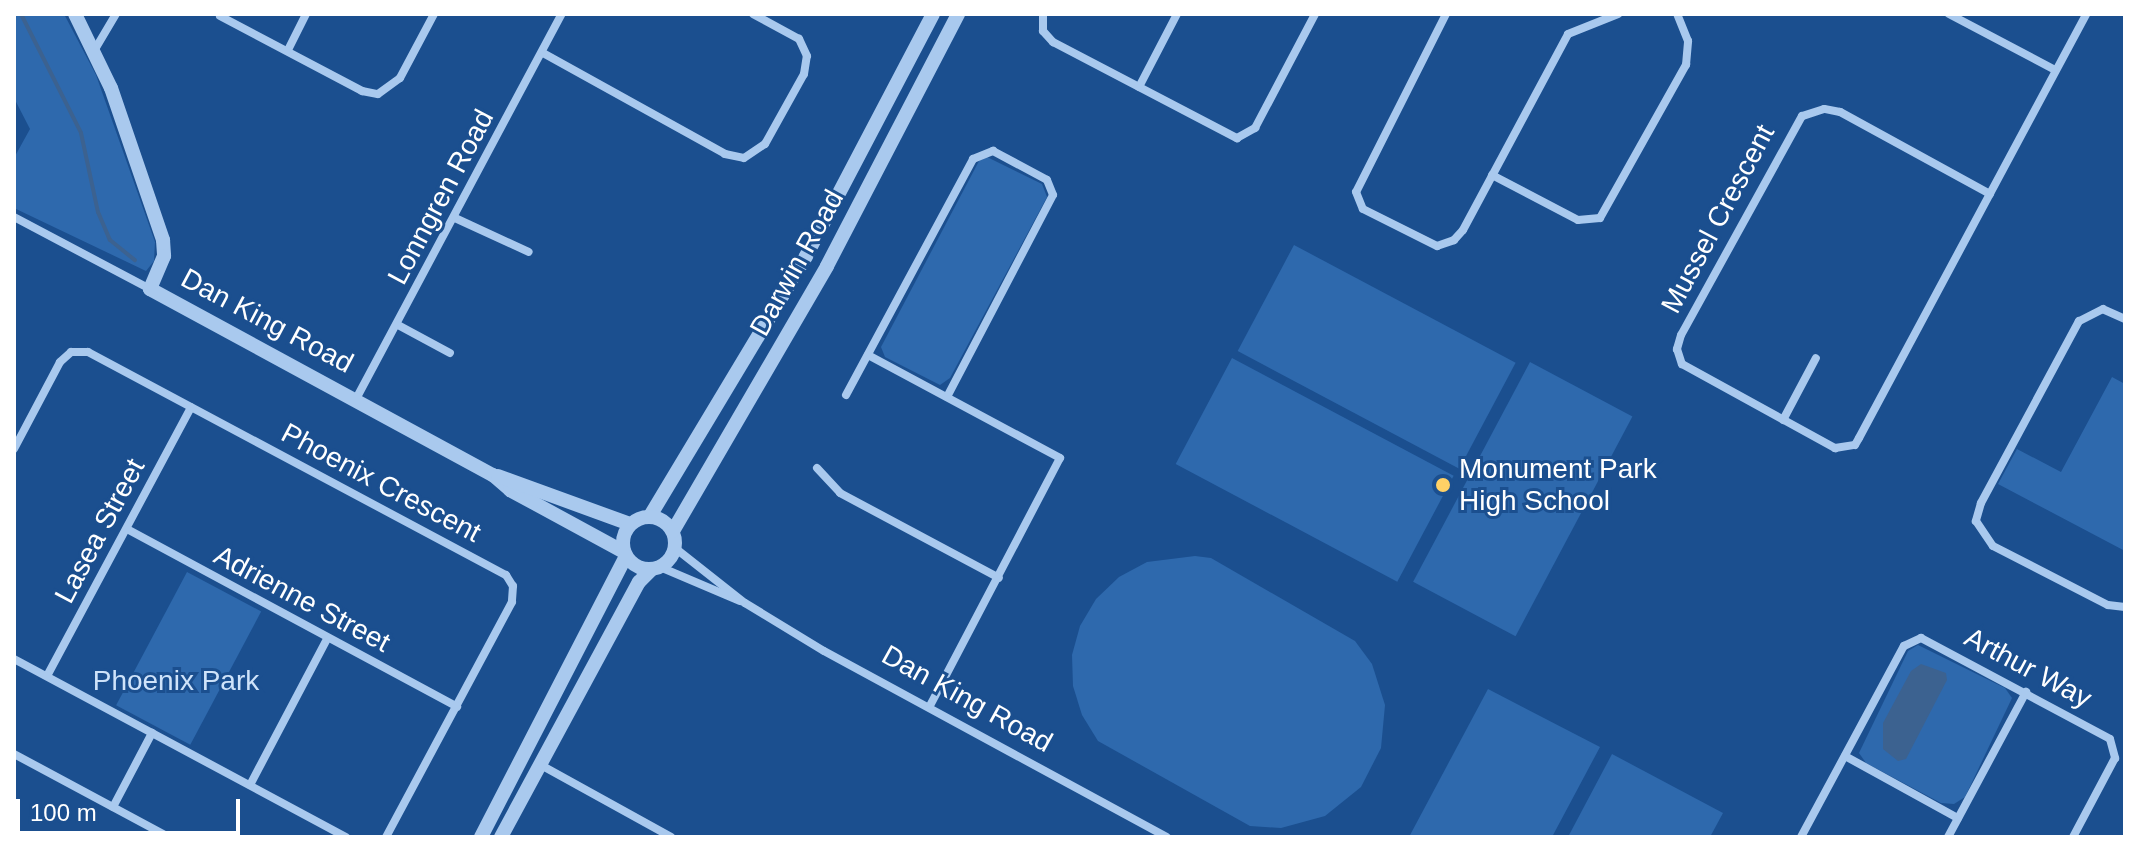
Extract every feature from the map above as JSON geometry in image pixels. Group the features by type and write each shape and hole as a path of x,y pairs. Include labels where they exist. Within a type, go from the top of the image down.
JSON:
{"street":[{"path":"75,14 94,51 163,240 164,256 150,289"},
{"path":"94,51 116,14"},
{"path":"288,50 306,14"},
{"path":"220,16 362,91 378,94 400,78 434,14"},
{"name":"Lonngren Road","path":"356,399 562,14"},
{"path":"543,53 725,154 744,158 765,144 804,74 807,56 799,39 753,14"},
{"name":"Darwin Road","path":"650,516 806,256 933,14"},
{"name":"Darwin Road","path":"673,531 815,288 958,14"},
{"path":"1043,14 1043,31 1053,42 1229,136 1242,136 1255,128 1315,14"},
{"path":"1139,87 1177,14"},
{"path":"1446,14 1361,173 1357,198 1363,209 1426,244 1447,244 1463,230 1568,34 1618,14"},
{"path":"1492,175 1578,220 1600,218 1686,65 1688,41 1677,14"},
{"path":"1949,14 2055,70"},
{"name":"Mussel Crescent","path":"1990,194 1840,112 1816,110 1797,120 1677,349 1686,368 1835,448 1855,445 1990,194 2055,70 2086,14"},
{"path":"846,395 973,159 984,152 998,152 1047,180 1052,200 947,397"},
{"name":"Dan King Road","path":"14,217 493,475 630,524"},
{"path":"455,218 529,252"},
{"path":"2125,319 2103,309 2079,321 1981,503 1976,521 1993,546 2108,605 2125,607"},
{"path":"398,325 450,353"},
{"name":"Phoenix Crescent","path":"14,449 60,362 71,352 101,356 506,575 513,586 512,602 386,837"},
{"path":"868,355 1060,458 929,707"},
{"path":"1783,420 1816,358"},
{"name":"Lasea Street","path":"47,676 191,407"},
{"path":"817,468 840,493 999,578"},
{"name":"Dan King Road","path":"493,475 510,490 625,554"},
{"path":"481,837 625,554 630,524 650,516 673,531 675,548 639,582 501,837"},
{"name":"Adrienne Street","path":"127,529 457,707"},
{"name":"Dan King Road","path":"675,548 745,603"},
{"path":"625,554 636,566 656,568"},
{"name":"Dan King Road","path":"656,568 745,603 1167,837"},
{"name":"Arthur Way","path":"1845,756 1911,640 1926,638 2107,736 2115,747 2115,758 2073,837"},
{"path":"250,785 327,639"},
{"path":"14,659 346,837"},
{"path":"1948,837 2026,692"},
{"path":"113,807 152,733"},
{"path":"14,754 169,837"},
{"path":"1801,837 1845,756 1958,818"},
{"path":"539,764 671,837"}],"green space":[{"path":"14,14 64,14 96,75 155,242 154,261 146,271 14,208 14,158 30,129 14,98"},
{"path":"987,157 1042,184 1047,197 950,378 940,385 885,357 881,347 979,161"},
{"path":"1294,245 1516,363 1459,469 1238,351"},
{"path":"1232,358 1454,476 1397,582 1176,464"},
{"path":"1530,362 1632,416 1516,636 1413,582"},
{"path":"2112,377 2125,384 2125,551 1998,484 2017,449 2061,472"},
{"path":"1195,556 1211,558 1355,641 1372,664 1385,705 1381,748 1361,787 1325,816 1281,828 1250,826 1098,741 1082,715 1073,686 1072,655 1080,626 1096,599 1119,577 1147,562"},
{"name":"Phoenix Park","path":"187,572 261,611 190,745 116,705"},
{"path":"1918,645 2005,688 2012,698 1965,797 1954,804 1941,803 1866,763 1859,753 1908,651"},
{"path":"1488,689 1600,747 1552,837 1409,837"},
{"path":"1612,754 1723,813 1710,837 1568,837"}],"shaded area":[{"path":"1921,664 1946,673 1947,680 1906,759 1898,761 1883,749 1883,723 1911,671"}],"waterway":[{"path":"21,14 81,133 98,212 110,240 135,260"}],"place":[{"name":"Monument Park High School","path":"1443,485"}]}
